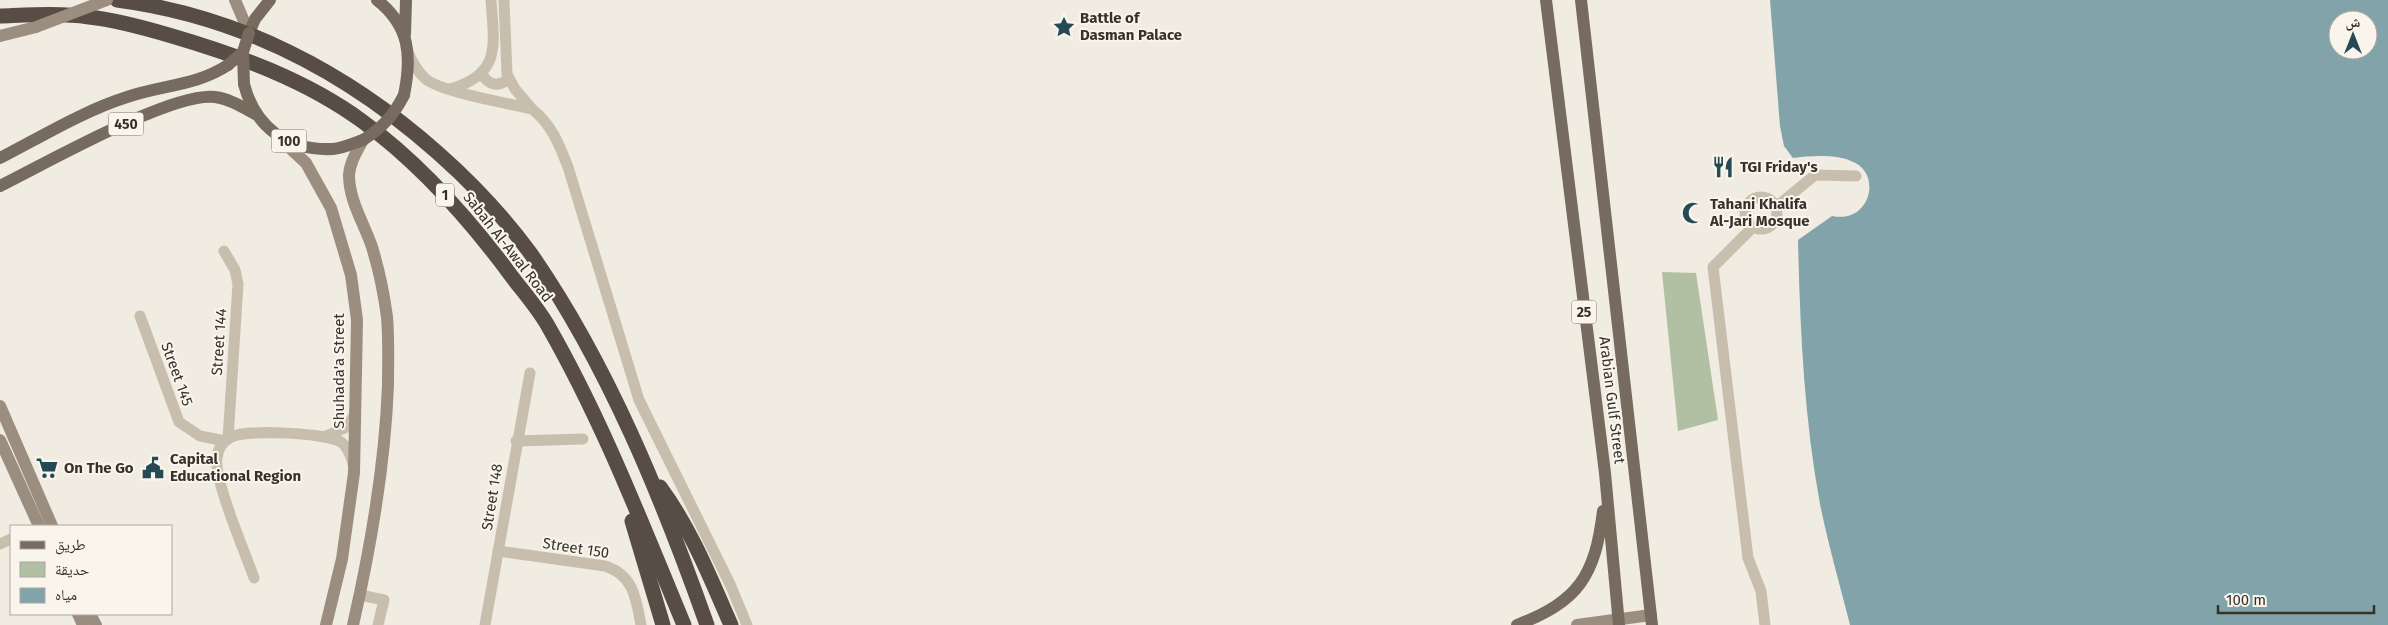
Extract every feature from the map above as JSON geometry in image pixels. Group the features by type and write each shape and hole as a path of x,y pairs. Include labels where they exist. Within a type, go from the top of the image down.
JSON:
{"highway":[{"name":"Sabah Al-Awal Road","path":"117,0 204,17 268,42 348,84 402,121 466,178 529,252 553,288 584,342 646,468 683,558 707,625"},
{"name":"Sabah Al-Awal Road","path":"0,16 37,14 88,16 142,28 213,48 285,77 361,120 422,172 477,231 547,324 607,438 684,625"},
{"path":"607,438 664,625"},
{"path":"646,468 674,506 697,546 731,625"}],"main road":[{"path":"0,36 36,27 107,0"},
{"path":"235,0 249,33"},
{"name":"100","path":"270,0 255,19 243,52 244,84 247,98 257,115 278,137 304,146 334,149 363,140 380,129 394,113 404,95 410,69 405,37 406,0"},
{"name":"100","path":"377,0 386,7 405,37"},
{"name":"Arabian Gulf Street","path":"1546,0 1605,473 1618,622"},
{"name":"Arabian Gulf Street","path":"1580,0 1652,620"},
{"name":"450","path":"0,158 112,102 140,92 196,81 211,76 243,52"},
{"name":"450","path":"0,186 105,134 189,99 215,97 232,102 257,115"},
{"name":"Shuhada'a Street","path":"278,137 306,163 321,188 342,243 351,274 357,320 354,473 342,558 326,625"},
{"path":"353,625 383,469 388,366 387,319 384,293 372,247 350,189 349,174 353,160 363,140"},
{"path":"0,406 52,525"},
{"path":"0,440 38,525"},
{"path":"1517,625 1550,611 1578,588 1594,558 1598,540 1605,473"},
{"path":"1577,625 1652,620"}],"street":[{"path":"450,89 462,86 482,74 490,61 492,52 491,0"},
{"path":"504,0 506,68 509,78 532,109 542,116 556,135 568,167 639,400 730,584 747,625"},
{"path":"409,55 421,75 429,81 450,89 532,109"},
{"path":"482,74 486,81 493,85 501,84 509,78"},
{"path":"1776,207 1815,175 1856,176"},
{"path":"1756,197 1764,197 1771,200 1776,207 1777,214 1774,222 1768,227 1761,229 1753,227 1747,222 1744,215 1745,207 1749,201 1756,197"},
{"path":"1753,227 1713,267 1748,558 1761,591 1765,625"},
{"name":"Street 144","path":"224,251 235,270 238,284 227,440 217,455 218,473 254,578"},
{"name":"Street 145","path":"140,316 179,422 200,436 227,440"},
{"name":"Street 148","path":"485,625 516,441 530,373"},
{"path":"326,436 347,427 355,414"},
{"path":"227,440 250,432 326,436 338,440 346,446 352,460 354,473"},
{"path":"516,441 583,439"},
{"name":"Street 150","path":"498,551 606,566 617,571 627,578 634,588 641,625"},
{"path":"360,595 384,600 378,625"}],"green space":[{"path":"1662,272 1696,273 1718,420 1678,431"}],"water":[{"path":"1770,0 2388,0 2388,625 1850,625 1823,519 1810,438 1800,306 1798,240 1832,216 1845,216 1856,212 1864,205 1868,196 1869,185 1867,175 1861,167 1851,161 1830,156 1793,158 1784,146 1780,126"}],"place":[{"name":"Battle of Dasman Palace","path":"1064,27"},
{"name":"TGI Friday's","path":"1723,167"},
{"name":"Tahani Khalifa Al-Jari Mosque","path":"1693,213"},
{"name":"On The Go","path":"47,468"},
{"name":"Capital Educational Region","path":"153,468"}]}
